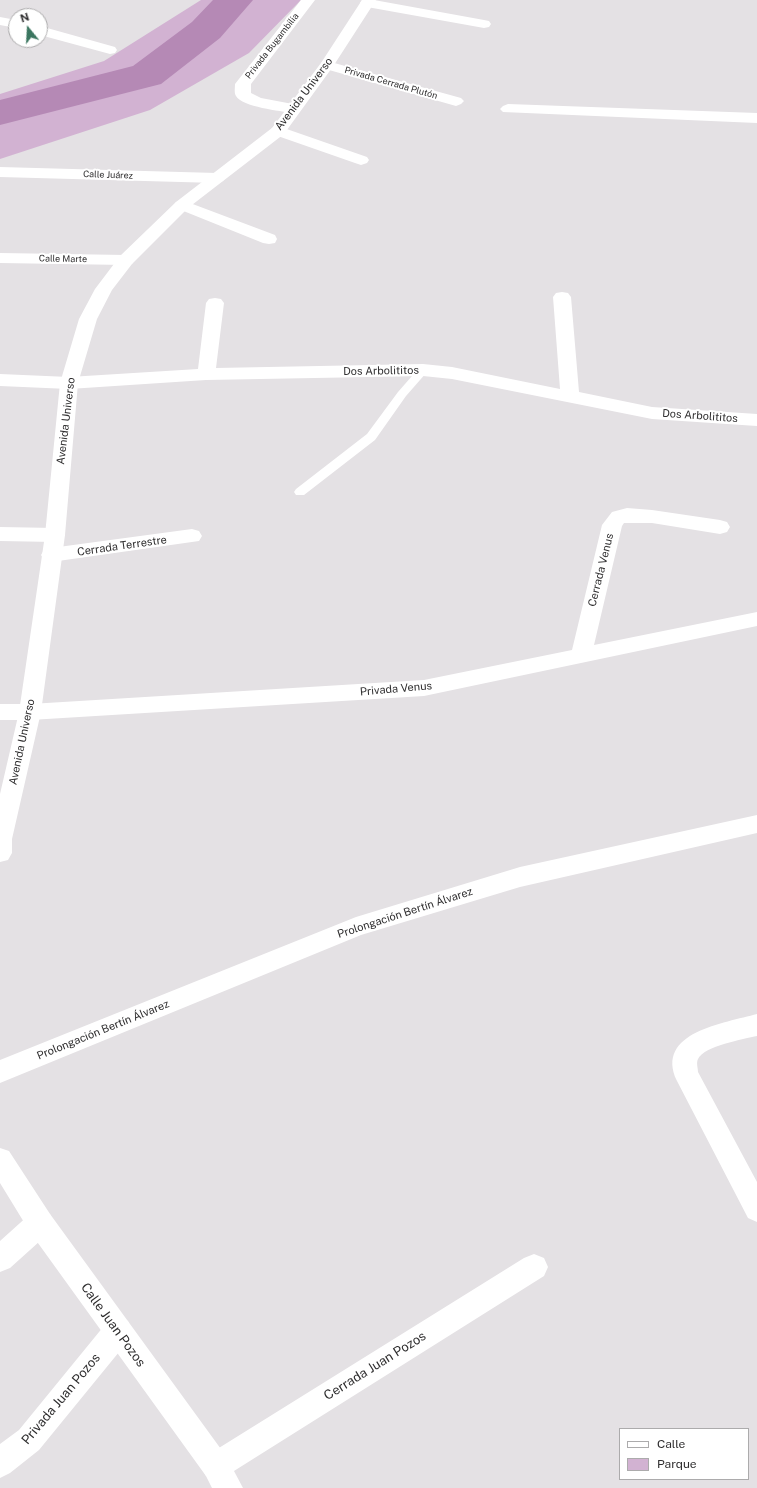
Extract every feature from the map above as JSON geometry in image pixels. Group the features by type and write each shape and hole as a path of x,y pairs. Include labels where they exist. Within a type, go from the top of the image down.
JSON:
{"street":[{"name":"Privada Bugambilia","path":"293,108 257,102 243,95 243,84 308,0"},
{"path":"368,1 484,24"},
{"name":"Avenida Universo","path":"0,844 30,712 55,535 69,383 88,319 104,289 126,260 182,205 278,131 293,108 327,65 368,1"},
{"path":"48,32 110,50"},
{"name":"Privada Cerrada Plutón","path":"327,65 456,101"},
{"path":"508,109 757,118"},
{"path":"278,131 361,160"},
{"name":"Calle Juárez","path":"0,172 217,178"},
{"path":"182,205 268,239"},
{"name":"Calle Marte","path":"0,258 126,260"},
{"path":"562,297 570,396"},
{"path":"206,374 215,303"},
{"name":"Dos Arbolititos","path":"0,380 69,383 206,374 423,370 452,373 652,413 757,420"},
{"name":"Cerrada Venus","path":"581,655 612,526 615,520 621,516 637,515 720,527"},
{"path":"0,534 55,535"},
{"name":"Cerrada Terrestre","path":"51,555 192,536"},
{"name":"Privada Venus","path":"0,712 30,712 424,688 757,619"},
{"name":"Prolongación Bertín Álvarez","path":"0,1072 356,927 520,877 757,824"},
{"path":"757,1025 700,1042 692,1047 686,1055 684,1064 686,1073 757,1209"},
{"name":"Calle Juan Pozos","path":"0,1160 40,1223 222,1477"},
{"path":"0,1259 40,1223"},
{"name":"Cerrada Juan Pozos","path":"222,1477 534,1267"},
{"name":"Privada Juan Pozos","path":"0,1463 29,1440 118,1331"}],"lane":[{"path":"300,492 371,437 402,394 423,370"}],"green space":[{"path":"201,0 301,0 249,53 150,110 0,159 0,94 104,61"}],"waterway":[{"path":"0,113 147,75 206,30 234,0"}]}
